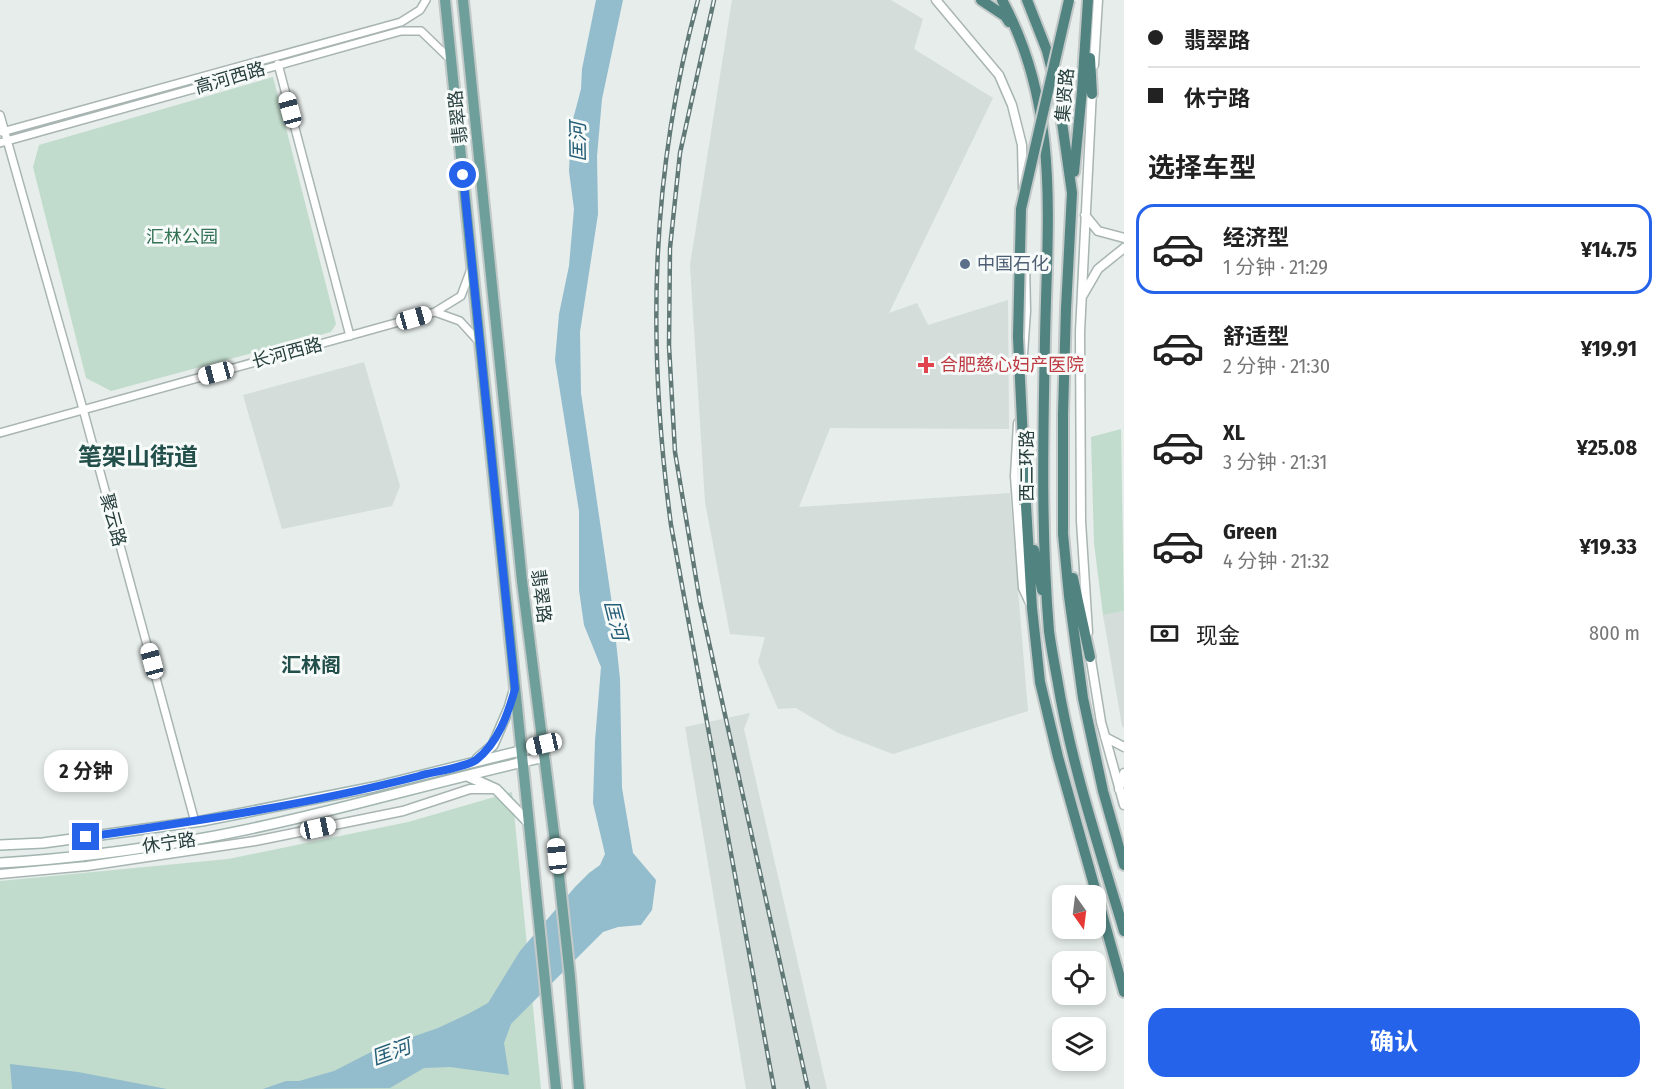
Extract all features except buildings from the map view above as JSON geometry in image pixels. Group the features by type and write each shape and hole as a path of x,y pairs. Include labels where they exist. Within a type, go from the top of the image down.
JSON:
{"highway":[{"path":"981,0 1005,16 1017,31"},
{"name":"西二环路","path":"1002,0 1017,31 1035,82 1046,147 1048,211 1042,484 1049,631 1061,703 1076,770 1124,931"},
{"name":"西二环路","path":"1027,0 1047,51 1058,94 1072,193 1065,309 1063,414 1063,534 1069,596 1083,698 1103,791 1124,865"},
{"path":"1049,631 1026,505 1018,337 1021,209 1069,0"},
{"path":"1087,4 1092,94"},
{"name":"集贤路","path":"1072,193 1082,91 1087,4"},
{"name":"西二环路","path":"1026,505 1032,608 1042,692 1124,992"},
{"path":"1063,534 1090,657"}],"main road":[{"name":"翡翠路","path":"445,0 556,1089"},
{"name":"翡翠路","path":"463,0 522,580 544,744 570,977 579,1089"},
{"path":"474,762 492,745 510,708 515,689"},
{"name":"休宁路","path":"0,845 42,843 195,822 374,787 544,744"},
{"name":"休宁路","path":"0,863 56,859 204,838 376,799 545,757"},
{"path":"467,776 496,789 529,823"}],"street":[{"name":"高河西路","path":"2,132 401,22 420,10 426,0"},
{"path":"936,0 999,75 1012,105 1022,146 1026,311 1014,476 1023,588 1032,608"},
{"path":"1098,0 1080,332 1081,521 1090,657 1105,737 1124,805"},
{"name":"高河西路","path":"4,142 401,30 421,31 451,60"},
{"path":"278,64 350,336"},
{"name":"聚云路","path":"0,115 4,142 83,409 195,822"},
{"path":"1085,215 1098,231 1124,238"},
{"path":"1083,295 1098,270 1124,248"},
{"name":"长河西路","path":"0,433 435,312 461,296 472,267"},
{"path":"435,312 460,321 480,343"},
{"path":"1105,737 1124,747"},
{"path":"1119,789 1124,773"},
{"path":"0,874 87,866 255,841 403,811 470,789 496,789"}],"shaded area":[{"path":"732,0 891,0 923,19 914,49 993,98 889,313 917,303 928,325 1008,300 1009,429 830,428 799,507 1010,493 1028,711 893,754 838,733 796,708 778,709 758,662 765,637 730,634 705,502 690,265"},
{"path":"364,362 400,486 392,506 282,529 243,395"},
{"path":"1124,611 1124,728 1103,615"},
{"path":"750,713 744,729 827,1089 746,1089 685,727"}],"green space":[{"name":"汇林公园","path":"273,77 336,324 331,332 111,391 86,378 33,167 39,145"},
{"path":"1121,429 1124,611 1103,615 1094,543 1091,437"},
{"path":"512,792 541,1089 0,1089 0,881 228,859 408,822"}],"water":[{"name":"匡河","path":"596,0 623,0 602,99 597,156 598,214 580,332 581,393 612,604 620,679 622,788 633,853 656,880 652,910 641,925 618,927 603,932 511,1024 504,1043 509,1075 450,1067 424,1068 390,1088 263,1089 286,1081 299,1081 334,1071 375,1050 438,1028 488,1003 520,951 575,887 600,865 605,854 593,803 601,667 584,625 579,590 579,511 555,360 559,314 569,266 574,209 569,171 571,127 581,89 582,69"},
{"path":"10,1064 78,1072 167,1089 12,1089"}],"railway":[{"path":"698,0 682,65 670,131 662,196 656,326 658,392 671,525 774,1089"},
{"path":"714,0 680,153 670,248 669,346 675,452 700,602 808,1089"}],"place":[{"name":"中国石化","path":"965,264"},
{"name":"合肥慈心妇产医院","path":"926,365"}],"district":[{"name":"笔架山街道","path":"138,457"},
{"name":"汇林阁","path":"311,665"}],"route":[{"path":"86,837 202,821 374,787 474,762 492,745 510,708 515,689 463,175"}]}
